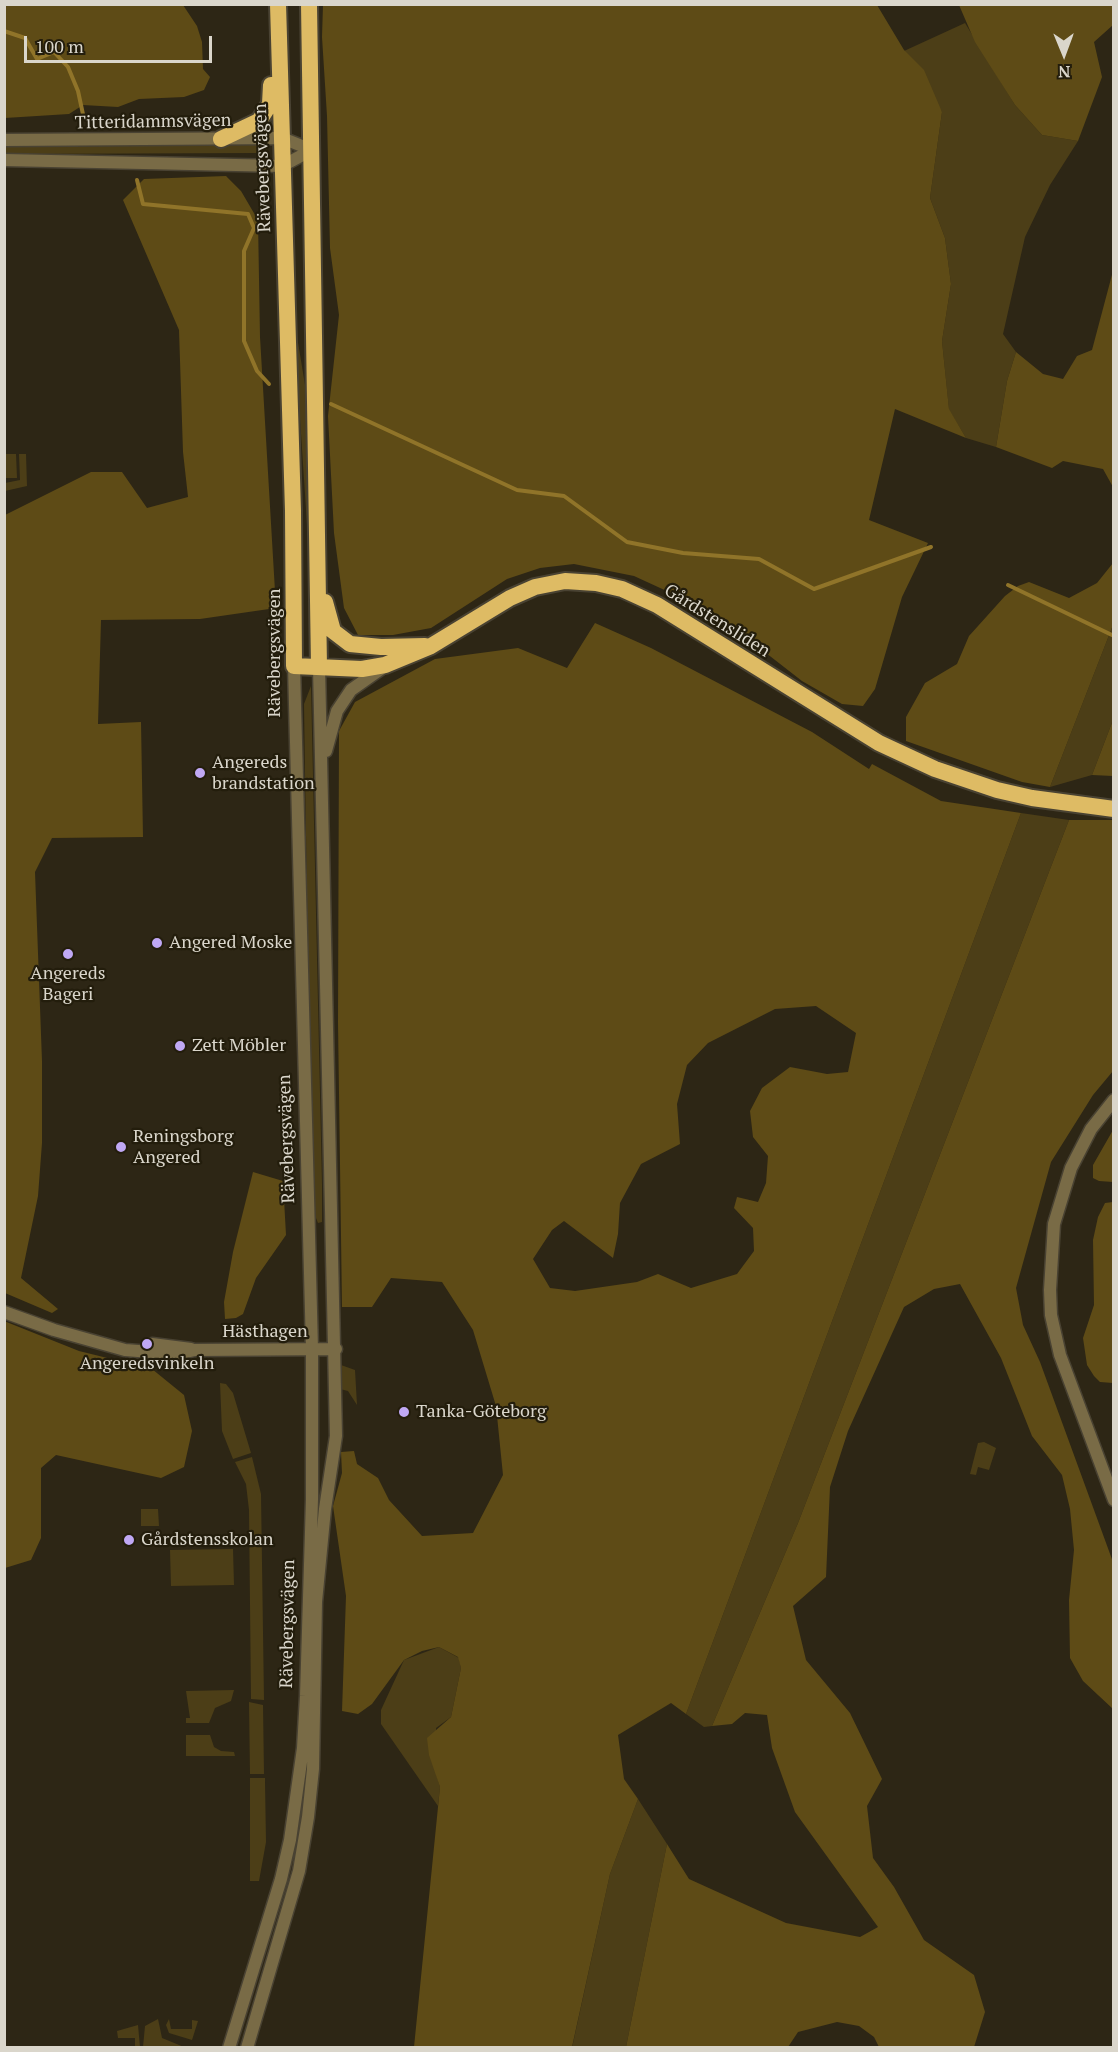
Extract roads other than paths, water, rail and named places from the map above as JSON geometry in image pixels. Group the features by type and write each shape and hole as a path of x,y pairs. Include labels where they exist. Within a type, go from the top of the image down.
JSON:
{"highway":[{"name":"Rävebergsvägen","path":"278,4 293,502 294,666"},
{"name":"Rävebergsvägen","path":"309,4 319,667"},
{"path":"221,139 238,129 251,126 265,114 270,105 273,45 279,31"},
{"path":"317,556 327,616 333,631 340,638 350,644 381,647 431,646"},
{"name":"Gårdstensliden","path":"294,666 362,669 385,665 431,646 510,598 535,587 565,581 596,583 622,589 657,605 879,743 926,765 997,790 1053,803 1113,809"}],"street":[{"name":"Titteridammsvägen","path":"4,140 282,138 312,150"},
{"path":"4,160 282,166 312,150"},
{"name":"Rävebergsvägen","path":"322,776 327,743 337,711 351,690 385,665"},
{"name":"Rävebergsvägen","path":"229,2048 281,1879 290,1840 303,1748 312,1499 312,1349 294,666"},
{"name":"Rävebergsvägen","path":"247,2048 299,1872 308,1817 313,1769 316,1602 325,1509 336,1436 336,1349 319,667"},
{"path":"1113,1100 1091,1130 1071,1168 1054,1224 1050,1290 1051,1315 1060,1355 1113,1500"},
{"name":"Hästhagen","path":"4,1311 54,1330 112,1344 125,1342 177,1345 195,1350 336,1349"}],"waterway":[{"path":"4,31 25,38 37,59 54,52 68,67 78,91 84,119"},
{"path":"137,180 143,204 248,214 254,228 244,251 244,341 257,371 269,384"},
{"path":"331,404 517,490 564,496 627,542 683,553 759,559 814,589 931,547"},
{"path":"1008,585 1114,636"}],"place":[{"name":"Angereds brandstation","path":"200,773"},
{"name":"Angered Moske","path":"157,943"},
{"name":"Angereds Bageri","path":"68,954"},
{"name":"Zett Möbler","path":"180,1046"},
{"name":"Reningsborg Angered","path":"121,1147"},
{"name":"Angeredsvinkeln","path":"147,1344"},
{"name":"Tanka-Göteborg","path":"404,1412"},
{"name":"Gårdstensskolan","path":"129,1540"}]}
